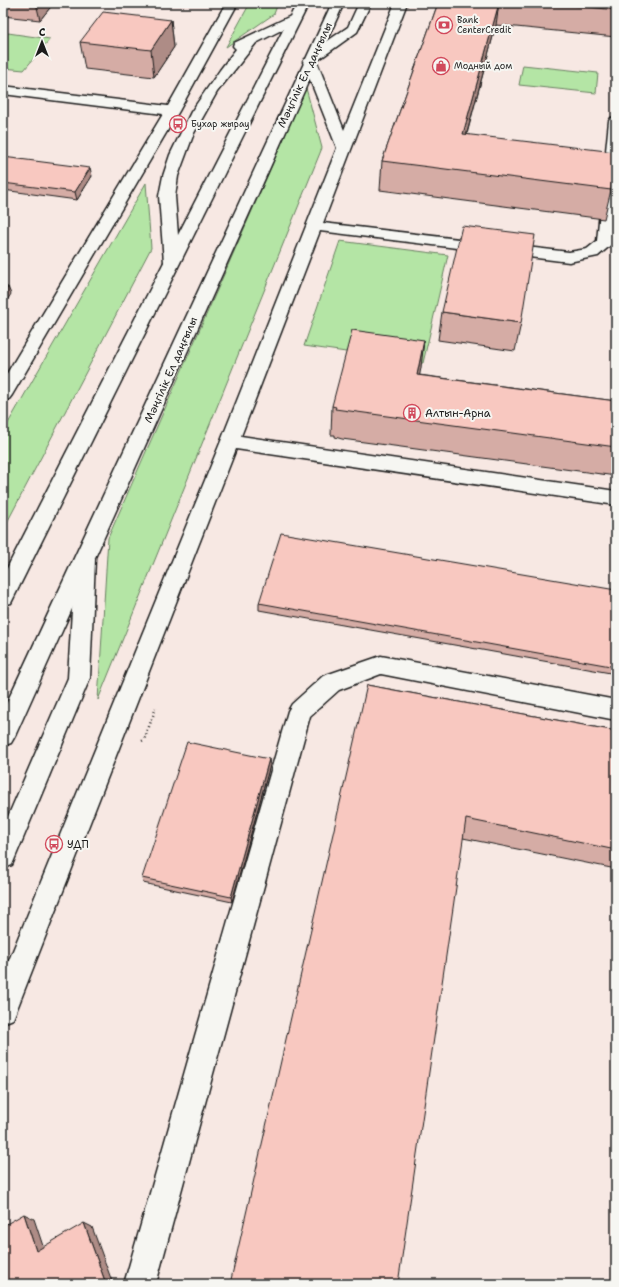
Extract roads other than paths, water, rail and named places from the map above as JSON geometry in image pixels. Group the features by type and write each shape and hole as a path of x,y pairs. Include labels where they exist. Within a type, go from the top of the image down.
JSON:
{"main road":[{"path":"3,395 172,111 232,3"},
{"name":"Мәңгілік Ел даңғылы","path":"3,736 338,3"},
{"path":"344,147 311,60 353,29 366,3"},
{"path":"3,1009 230,441 401,3"},
{"path":"198,66 251,40 298,9"},
{"path":"3,597 298,9"},
{"path":"172,262 167,196 172,167 184,140 209,95 231,63 251,40"},
{"path":"3,90 172,111"},
{"path":"313,226 569,257 592,253 605,242 616,121"},
{"path":"230,441 616,498"},
{"path":"3,857 79,678 85,559"},
{"path":"140,1284 300,711 331,683 382,665 616,710"}],"place":[{"name":"Bank CenterCredit","path":"444,25"},
{"name":"Модный дом","path":"441,66"},
{"name":"Бухар жырау","path":"178,124"},
{"name":"Алтын-Арна","path":"412,413"},
{"name":"УДП","path":"54,844"}]}
